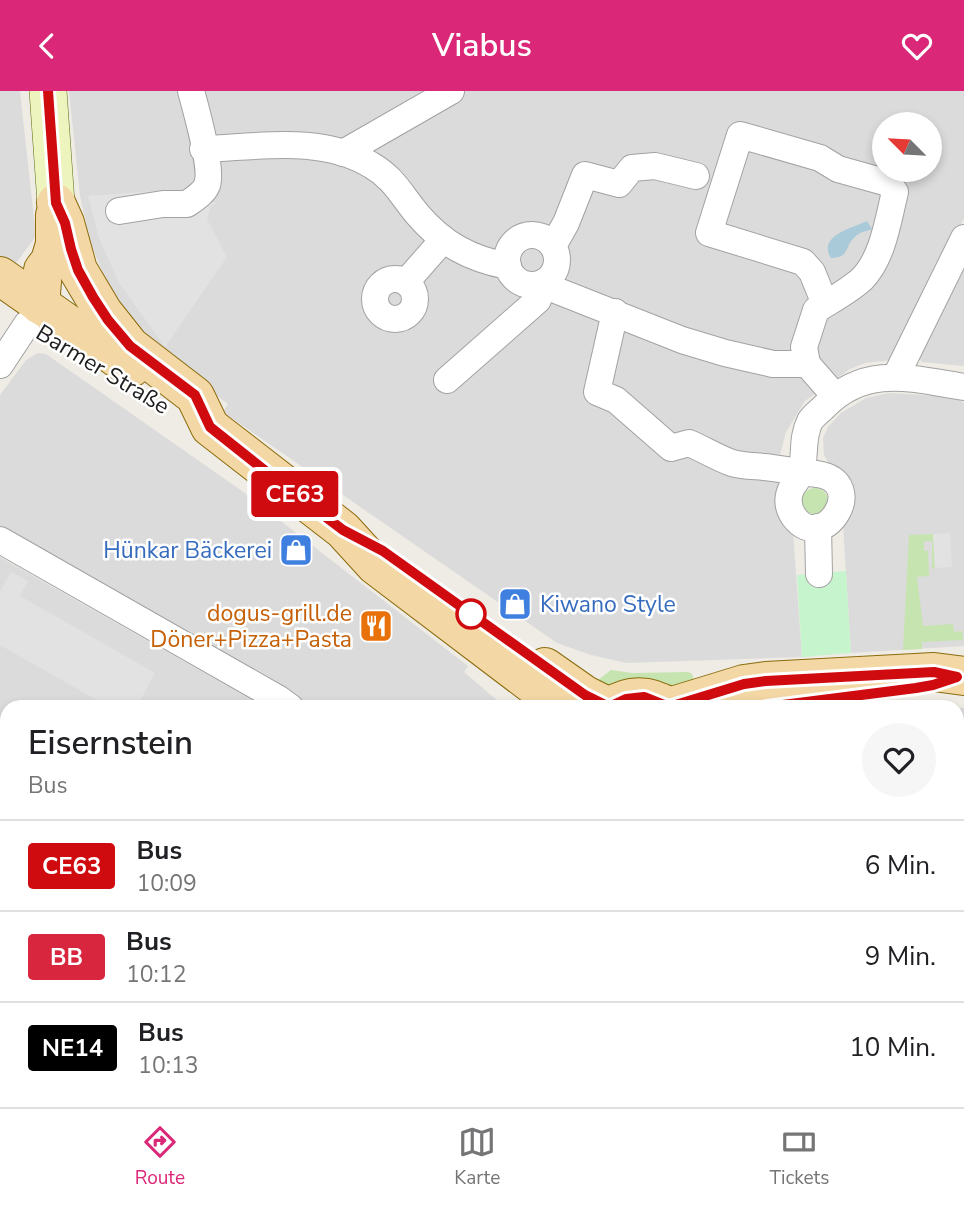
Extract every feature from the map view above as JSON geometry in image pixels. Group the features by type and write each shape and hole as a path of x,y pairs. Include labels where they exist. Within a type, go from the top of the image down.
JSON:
{"main road":[{"path":"22,311 50,261 55,244 56,203 47,91"},
{"path":"56,203 65,223 78,270 108,320 130,346 195,395 207,421"},
{"path":"22,311 63,288 71,265 71,249"},
{"name":"Barmer Straße","path":"0,277 22,311 122,363 207,421 343,530 375,565 553,700"},
{"name":"Barmer Straße","path":"343,530 383,551 578,690 596,700"},
{"path":"692,700 744,684 766,681 934,672 961,677"},
{"path":"822,700 916,688 961,677"},
{"path":"624,700 644,697 652,700"}],"street":[{"path":"119,211 163,204 187,204 203,191 208,183 208,167 191,91"},
{"path":"343,153 451,91"},
{"path":"825,304 812,272 803,262 709,233 740,135 820,158 838,169 888,183 895,192 887,229 873,263 862,279 825,304 816,310 804,347 807,364 835,396"},
{"path":"204,149 304,145 343,153 370,164 381,172 400,189 417,214 442,241 467,255 508,266"},
{"path":"553,246 566,223 585,175 619,184 632,168 655,166 696,176"},
{"path":"539,235 553,246 558,258 557,265 554,272 543,282 530,285 513,277 508,266 509,249 522,236 539,235"},
{"path":"896,376 964,238"},
{"path":"406,282 442,241"},
{"path":"543,282 558,291 682,340 773,364 807,364"},
{"path":"447,380 538,300 543,282"},
{"path":"0,365 22,311"},
{"path":"615,312 597,392 616,400 671,448 689,443 733,464 801,473 825,476 835,482 842,504 838,515 830,523 818,527 806,526 796,519 789,509 788,497 801,473 803,444 811,420 835,396 862,380 896,376 964,387"},
{"path":"818,527 818,574"},
{"path":"0,540 280,700"}],"shaded area":[{"path":"0,91 20,91 36,236 14,266 0,257"},
{"path":"69,91 964,91 964,218 900,353 892,360 865,363 850,369 805,401 786,432 779,459 781,513 793,531 802,657 627,663 591,655 557,643 223,412 228,404 160,354 134,323 109,287 90,242 80,196"},
{"path":"170,190 217,203 211,206 207,219 227,257 165,347 119,283 99,238 88,196"},
{"path":"964,257 964,366 922,362 918,358"},
{"path":"38,353 46,354 242,491 468,666 464,672 497,700 303,700 0,526 0,395 26,360"},
{"path":"889,393 955,397 964,403 964,646 851,653 843,526 849,517 833,470 824,455 823,438 828,427 841,413 866,398"},
{"path":"950,533 952,567 935,568 933,534"},
{"path":"0,557 253,700 0,700"},
{"path":"11,572 28,581 20,596 155,673 141,700 97,700 0,645 0,591"}],"green space":[{"path":"815,488 824,492 828,501 824,510 815,514 806,510 802,501 806,492"},
{"path":"933,534 935,568 932,569 932,541 924,541 924,551 928,551 929,576 917,577 923,626 953,624 954,632 962,631 963,640 922,642 922,649 903,650 909,535"},
{"path":"846,571 851,653 802,657 797,575"},
{"path":"611,670 632,673 688,672 692,674 698,693 589,687"}],"water":[{"path":"867,221 872,229 856,236 842,256 831,258 828,250 832,238"}],"bus line":[{"name":"CE63","path":"48,91 56,203 65,223 78,270 108,320 130,346 195,395 210,427 273,477 343,530 383,551 595,700"},
{"name":"CE63","path":"696,700 744,684 766,681 934,672 957,677 916,688 814,700"},
{"name":"CE63","path":"623,700 644,697 656,700"}],"place":[{"name":"Hünkar Bäckerei","path":"296,550"},
{"name":"Kiwano Style","path":"515,604"},
{"name":"dogus-grill.de Döner+Pizza+Pasta","path":"376,626"}]}
